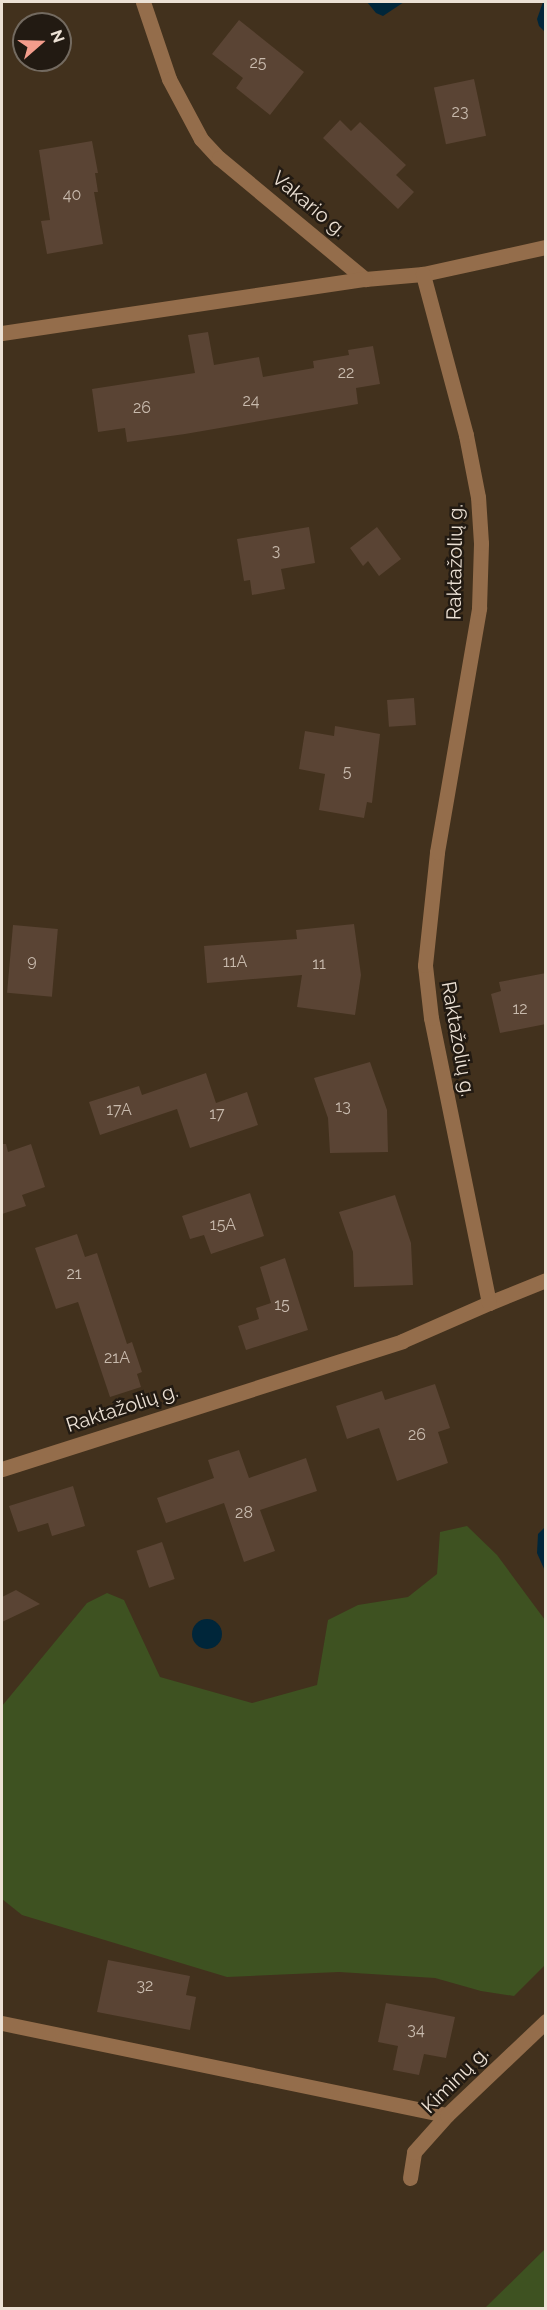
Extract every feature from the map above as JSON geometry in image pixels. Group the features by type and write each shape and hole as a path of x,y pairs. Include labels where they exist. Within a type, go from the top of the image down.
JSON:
{"street":[{"name":"Vakario g.","path":"143,2 169,79 201,139 219,158 365,279"},
{"path":"2,333 365,279 423,274 546,247"},
{"name":"Raktažolių g.","path":"2,1469 402,1341 489,1303 431,1018 425,965 437,852 479,608 481,543 478,497 466,435 423,274"},
{"path":"489,1303 546,1280"},
{"name":"Kiminų g.","path":"410,2178 414,2152 447,2115 546,2021"},
{"path":"2,2023 447,2115"}],"green space":[{"path":"467,1526 497,1555 545,1620 545,1965 514,1996 481,1991 435,1978 339,1972 227,1977 22,1915 2,1899 2,1706 87,1603 107,1593 124,1600 160,1677 252,1703 317,1685 328,1620 358,1605 408,1597 437,1574 440,1532"},
{"path":"545,2249 545,2308 485,2308"}],"water":[{"path":"367,2 404,2 383,16 376,13"},
{"path":"543,2 545,2 545,32 539,26 537,19"},
{"path":"545,1527 545,1571 537,1553 538,1534"},
{"path":"207,1619 218,1623 222,1634 218,1645 207,1649 196,1645 192,1634 196,1623"}],"building":[{"path":"239,20 304,72 270,115 236,88 243,78 212,54"},
{"path":"474,79 486,136 446,144 434,88"},
{"path":"340,120 351,131 360,122 406,165 396,175 414,192 398,209 323,138"},
{"path":"92,141 98,173 95,173 98,192 94,192 103,244 47,254 41,221 50,220 39,150"},
{"path":"208,332 214,365 259,357 263,377 314,368 313,361 349,355 348,350 373,346 380,384 356,388 358,404 185,434 127,442 125,428 98,432 92,389 195,373 188,335"},
{"path":"309,527 315,563 281,569 285,589 252,595 250,580 244,581 237,539"},
{"path":"377,527 401,559 379,576 368,561 363,566 350,548"},
{"path":"414,698 416,725 389,727 387,700"},
{"path":"335,726 380,734 372,803 367,802 364,818 319,810 325,774 299,769 305,731 334,736"},
{"path":"354,924 361,975 355,1015 297,1007 302,975 207,983 204,946 297,939 296,930"},
{"path":"13,925 58,929 52,997 7,993"},
{"path":"546,973 546,1024 500,1033 491,994 501,991 499,982"},
{"path":"370,1062 387,1110 388,1152 330,1153 328,1118 314,1078"},
{"path":"206,1073 216,1103 247,1092 258,1125 190,1148 177,1109 100,1135 89,1102 139,1086 142,1095"},
{"path":"2,1144 6,1144 8,1152 31,1144 45,1187 22,1195 26,1206 2,1214"},
{"path":"250,1193 264,1236 211,1254 204,1235 190,1239 182,1216"},
{"path":"395,1195 411,1243 413,1285 354,1287 353,1252 339,1212"},
{"path":"77,1234 85,1257 97,1253 127,1344 132,1342 142,1372 137,1374 141,1387 110,1397 78,1302 56,1309 35,1248"},
{"path":"285,1258 308,1330 246,1350 238,1326 259,1319 256,1308 271,1303 260,1267"},
{"path":"435,1384 450,1428 438,1432 448,1463 397,1481 379,1428 347,1439 336,1406 382,1391 385,1400"},
{"path":"239,1450 249,1478 306,1458 317,1491 260,1510 275,1551 244,1562 224,1503 166,1523 157,1498 214,1478 208,1460"},
{"path":"73,1486 85,1526 52,1536 48,1523 18,1532 9,1506"},
{"path":"162,1542 175,1579 149,1588 136,1551"},
{"path":"16,1590 40,1604 2,1622 2,1597"},
{"path":"108,1960 190,1976 186,1995 196,1997 190,2030 97,2012"},
{"path":"386,2003 455,2017 446,2058 424,2054 419,2075 393,2070 398,2046 378,2042"}]}
